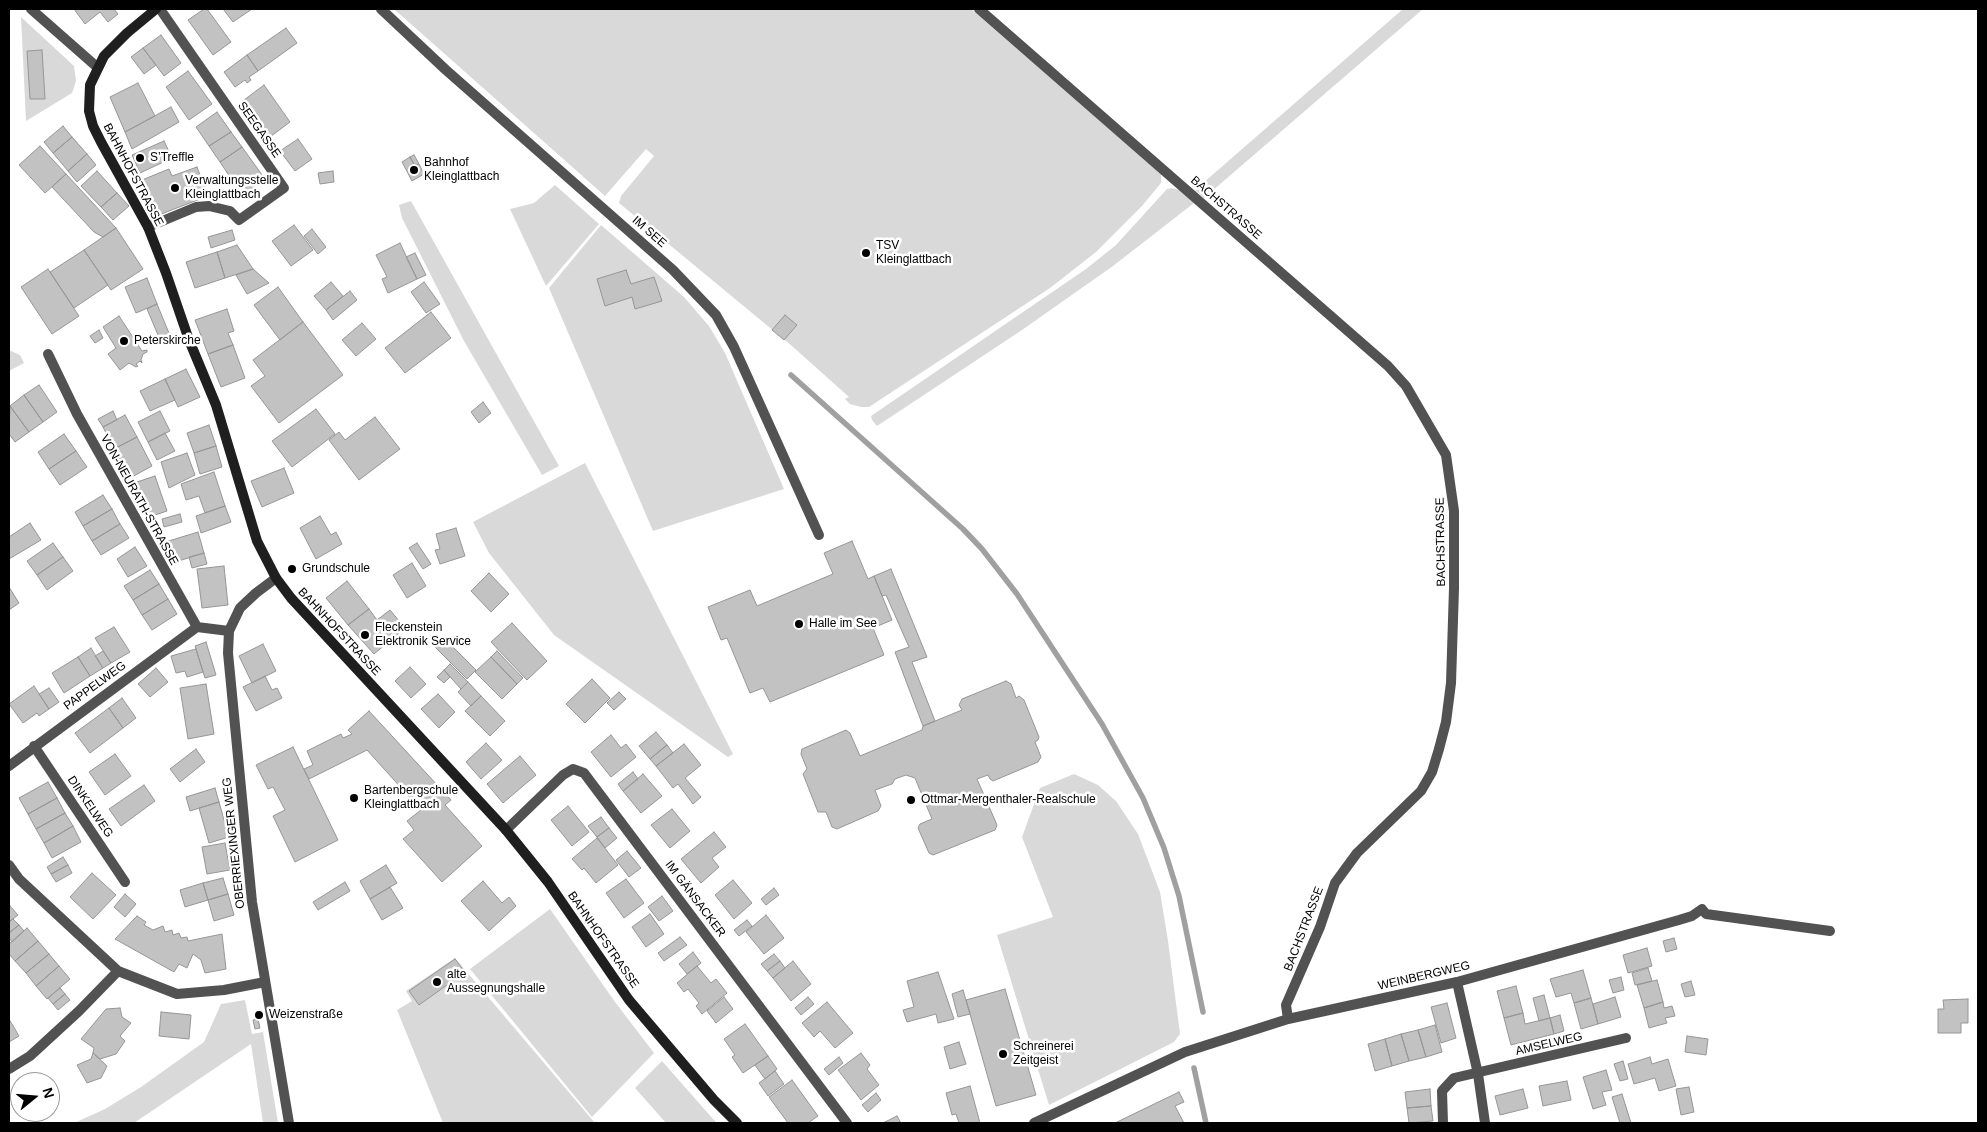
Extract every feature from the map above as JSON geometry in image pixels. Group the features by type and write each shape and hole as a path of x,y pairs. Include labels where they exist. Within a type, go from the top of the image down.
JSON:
{"main road":[{"name":"BAHNHOFSTRASSE","path":"158,9 127,33 104,56 97,67 90,85 88,97 93,126 148,227 189,340 216,405 256,541 276,578 297,605 506,830 548,882 629,1000 714,1100 737,1123"}],"street":[{"path":"31,9 97,67"},
{"name":"SEEGASSE","path":"148,227 196,207 209,206 230,211 239,220 284,188 158,9"},
{"name":"IM SEE","path":"381,9 446,70 673,270 716,315 734,346 819,535"},
{"name":"BACHSTRASSE","path":"979,9 1388,366 1406,386 1446,455 1454,511 1454,588 1451,683 1446,722 1439,749 1432,772 1421,791 1357,853 1335,883 1320,927 1286,1005 1288,1019"},
{"name":"VON-NEURATH-STRASSE","path":"48,354 77,414 197,627"},
{"name":"OBERRIEXINGER WEG","path":"276,578 240,608 229,631 229,679 252,902 289,1123"},
{"path":"197,627 229,631"},
{"name":"PAPPELWEG","path":"9,766 197,627"},
{"name":"DINKELWEG","path":"34,746 125,882"},
{"name":"IM GÄNSACKER","path":"506,830 563,775 573,769 584,773 847,1123"},
{"path":"9,865 19,879 118,971 177,994 224,990 265,982"},
{"name":"WEINBERGWEG","path":"1034,1123 1185,1052 1288,1019 1457,982 1679,920 1692,916 1702,910 1706,914 1830,931"},
{"path":"9,1069 30,1056 79,1011 118,971"},
{"path":"1457,982 1478,1074 1485,1123"},
{"name":"AMSELWEG","path":"1443,1123 1442,1091 1454,1078 1478,1074 1626,1038"}],"shaded area":[{"name":"TSV Kleinglattbach","path":"394,9 971,9 1161,174 1161,183 1142,206 1096,252 1050,288 869,407 861,407 850,404 845,399 849,397 792,346 619,203 621,196 654,156 646,149 605,196"},
{"path":"1403,9 1423,9 1204,198 1195,190"},
{"path":"21,17 74,66 76,81 72,93 26,121"},
{"path":"555,185 599,224 546,286 510,209 534,203"},
{"path":"1167,189 1179,190 1194,203 1113,266 1022,330 877,426 872,420 871,416 1086,269 1116,245"},
{"path":"411,201 559,466 542,475 464,341 402,218 399,205"},
{"path":"601,225 684,297 709,326 725,353 784,489 653,531 549,288"},
{"path":"9,350 20,355 24,363 9,371"},
{"path":"585,463 733,754 728,757 554,635 489,553 473,522"},
{"path":"1074,774 1098,785 1116,801 1138,834 1160,892 1180,1034 1174,1042 1049,1105 997,935 1053,917 1022,837 1040,788"},
{"path":"550,909 615,1002 654,1053 592,1117 470,969"},
{"path":"455,958 595,1123 443,1123 397,1010 412,1001 406,991"},
{"path":"245,1000 252,1034 263,1032 278,1123 263,1123 251,1044 134,1123 74,1123 105,1109 141,1087 204,1042 221,1004"},
{"path":"662,1061 717,1123 666,1123 635,1088"}],"building":[{"path":"74,9 114,9 118,14 108,22 100,12 85,24"},
{"path":"204,9 207,9 231,42 213,55 188,20"},
{"path":"223,9 252,9 233,22"},
{"path":"286,28 297,43 258,71 247,55"},
{"path":"161,35 181,63 164,76 143,48"},
{"path":"143,48 156,65 144,74 131,57"},
{"path":"42,50 45,99 30,99 27,51"},
{"path":"247,55 258,71 249,77 251,80 247,83 245,80 235,87 224,72"},
{"path":"188,71 212,104 189,120 166,87"},
{"path":"138,83 155,116 125,132 110,97"},
{"path":"264,85 290,122 270,137 244,100"},
{"path":"171,107 179,122 132,149 125,132"},
{"path":"217,112 231,132 209,146 196,127"},
{"path":"63,126 72,137 53,153 44,142"},
{"path":"231,132 242,147 220,162 209,146"},
{"path":"72,137 87,154 68,171 53,153"},
{"path":"298,139 312,159 295,171 280,151"},
{"path":"164,141 172,158 140,173 132,155"},
{"path":"40,146 66,174 45,193 19,165"},
{"path":"242,147 265,179 242,195 220,162"},
{"path":"87,154 96,165 77,182 68,171"},
{"path":"414,155 419,164 415,166 410,157"},
{"name":"Bahnhof Kleinglattbach","path":"410,157 415,166 419,164 424,174 412,181 402,162"},
{"name":"Verwaltungsstelle Kleinglattbach","path":"197,167 208,196 156,216 142,180 169,169 172,176"},
{"path":"97,171 117,193 101,207 81,186"},
{"path":"333,171 334,182 320,184 318,173"},
{"path":"66,174 116,228 103,237 94,232 52,187"},
{"path":"117,193 129,206 113,220 101,207"},
{"path":"294,225 313,250 291,266 272,241"},
{"path":"116,228 143,269 111,290 84,250"},
{"path":"312,229 326,247 318,254 304,236"},
{"path":"232,230 235,240 211,248 208,237"},
{"path":"400,243 417,279 388,293 382,279 387,277 376,255"},
{"path":"237,245 253,269 225,278 217,252"},
{"path":"84,250 108,285 74,308 50,272"},
{"path":"217,252 225,278 195,288 186,262"},
{"path":"415,253 426,275 417,279 406,257"},
{"path":"48,269 79,316 52,334 21,287"},
{"path":"253,269 269,283 247,294 236,275"},
{"path":"626,270 631,284 654,277 662,301 635,309 632,297 605,306 597,279"},
{"path":"147,278 157,304 136,313 125,287"},
{"path":"331,282 343,296 326,310 314,296"},
{"path":"424,282 440,304 426,313 411,292"},
{"path":"278,287 303,322 280,340 254,305"},
{"path":"350,291 357,300 333,320 326,310"},
{"path":"157,304 171,338 161,342 147,309"},
{"path":"227,309 234,331 228,333 233,345 208,354 195,320"},
{"path":"431,312 451,338 405,373 385,348"},
{"path":"785,315 797,325 784,340 772,330"},
{"name":"Peterskirche","path":"119,316 142,351 147,350 143,354 142,363 140,361 136,364 138,366 136,367 129,363 120,370 108,354 116,348 103,327"},
{"path":"303,322 343,375 279,423 251,386 265,376 253,360"},
{"path":"362,323 376,339 356,356 342,340"},
{"path":"99,330 103,338 95,343 90,336"},
{"path":"233,345 245,378 221,387 208,354"},
{"path":"186,369 200,397 178,407 165,379"},
{"path":"165,379 175,400 150,411 140,391"},
{"path":"39,385 57,412 43,422 24,395"},
{"path":"24,395 43,422 29,432 10,406"},
{"path":"483,402 491,413 479,423 471,412"},
{"path":"10,406 29,432 15,442 9,434"},
{"path":"316,409 335,434 292,467 272,441"},
{"path":"113,411 117,420 103,427 98,419"},
{"path":"160,411 170,431 148,442 138,422"},
{"path":"125,415 137,437 114,449 103,427"},
{"path":"375,417 400,449 359,480 329,440 339,432 345,440"},
{"path":"209,425 216,446 194,453 187,433"},
{"path":"165,433 175,451 157,460 148,442"},
{"path":"64,434 76,451 49,469 38,452"},
{"path":"137,437 152,466 130,478 114,449"},
{"path":"216,446 222,467 200,474 194,453"},
{"path":"76,451 87,467 60,485 49,469"},
{"path":"187,453 195,475 169,488 161,462"},
{"path":"284,468 294,493 262,507 251,481"},
{"path":"214,472 225,506 205,513 199,496 186,500 181,484"},
{"path":"155,476 167,511 149,517 137,482"},
{"path":"103,495 112,509 83,526 75,512"},
{"path":"225,506 231,522 201,533 196,516"},
{"path":"112,509 120,524 92,541 83,526"},
{"path":"180,514 182,522 164,527 162,519"},
{"path":"320,516 331,535 336,532 342,544 316,559 300,528"},
{"path":"30,523 41,540 9,559 9,537"},
{"path":"120,524 129,538 101,555 92,541"},
{"path":"456,528 465,556 440,564 435,550 440,549 436,534"},
{"path":"198,532 204,553 169,564 162,543"},
{"name":"Halle im See","path":"852,541 868,579 874,576 892,620 873,628 884,655 770,702 763,688 750,693 727,638 721,640 708,607 750,590 757,606 833,574 824,553"},
{"path":"53,543 63,557 37,575 27,561"},
{"path":"417,543 431,564 423,569 409,548"},
{"path":"135,547 147,566 128,577 117,559"},
{"path":"204,553 207,564 192,568 189,557"},
{"path":"63,557 73,571 47,590 37,575"},
{"path":"412,563 426,586 407,598 393,575"},
{"path":"224,566 228,605 202,608 197,569"},
{"path":"891,569 927,657 912,662 935,721 923,726 895,652 909,647 886,595 882,596 874,576"},
{"path":"150,570 159,584 133,600 124,586"},
{"path":"489,573 509,594 491,612 471,591"},
{"path":"347,581 369,609 348,625 326,598"},
{"path":"159,584 168,599 142,615 133,600"},
{"path":"9,587 19,603 9,610"},
{"path":"168,599 177,614 152,630 142,615"},
{"path":"369,609 377,620 390,610 405,628 374,654 348,625"},
{"path":"512,623 547,661 527,680 491,642"},
{"path":"114,627 130,652 111,663 95,638"},
{"path":"443,637 476,670 467,679 434,646"},
{"path":"206,642 216,675 205,678 195,646"},
{"path":"263,644 276,671 252,683 239,656"},
{"path":"91,648 103,668 90,676 78,657"},
{"path":"196,649 203,672 187,677 185,671 176,673 171,656"},
{"path":"103,651 111,663 103,668 95,656"},
{"path":"497,651 523,678 517,684 491,657"},
{"path":"78,657 90,676 64,693 52,673"},
{"path":"491,657 517,684 502,699 475,672"},
{"path":"450,664 468,682 461,689 444,670"},
{"path":"410,667 426,684 411,698 395,681"},
{"path":"156,668 168,682 150,697 138,684"},
{"path":"444,670 450,677 444,683 437,677"},
{"path":"265,676 272,690 277,688 282,698 256,711 243,687"},
{"path":"592,679 610,698 585,723 566,704"},
{"path":"1006,681 1011,684 1016,698 1019,696 1024,700 1039,737 1035,742 1041,757 1038,762 993,781 988,775 977,779 997,825 995,830 933,855 929,853 918,828 920,824 932,819 915,778 906,775 895,779 892,784 875,790 881,806 878,811 837,829 832,827 826,812 818,812 803,774 807,769 801,754 802,749 846,730 850,733 860,756 922,730 923,726 962,710 959,705 962,699"},
{"path":"468,682 481,696 471,706 458,692"},
{"path":"206,684 214,734 188,739 180,688"},
{"path":"34,686 49,709 39,716 37,713 23,723 9,704"},
{"path":"49,688 59,702 49,709 39,694"},
{"path":"619,692 626,699 614,710 607,703"},
{"path":"438,694 455,712 439,728 421,709"},
{"path":"481,696 505,721 490,736 465,711"},
{"path":"122,698 136,718 123,728 109,708"},
{"path":"109,708 123,728 90,753 75,733"},
{"path":"369,711 451,800 445,805 482,846 442,882 403,839 414,830 407,821 421,810 367,750 309,779 304,769 313,765 307,751 341,734 343,738 352,734 348,730"},
{"path":"656,732 667,745 650,759 639,746"},
{"path":"611,735 621,748 626,744 636,757 611,777 591,752"},
{"path":"486,743 502,760 481,779 466,762"},
{"path":"684,744 701,765 685,778 701,797 693,804 678,784 673,788 656,766"},
{"path":"667,745 673,753 656,766 650,759"},
{"path":"293,747 338,840 295,862 273,816 285,810 273,787 268,789 256,765"},
{"path":"196,749 205,762 180,782 170,769"},
{"path":"115,754 131,776 105,795 89,772"},
{"path":"520,756 536,775 503,803 487,784"},
{"path":"633,772 638,779 623,791 618,784"},
{"path":"643,774 662,796 641,813 623,791"},
{"path":"48,782 57,798 28,814 19,798"},
{"path":"144,785 155,801 121,826 109,809"},
{"path":"215,788 219,802 190,811 186,797"},
{"path":"57,798 65,813 36,829 28,814"},
{"path":"219,802 229,837 209,843 199,808"},
{"path":"568,806 589,832 572,846 551,820"},
{"path":"672,809 690,831 670,848 651,825"},
{"path":"65,813 73,826 44,843 36,829"},
{"path":"601,817 609,828 597,837 588,826"},
{"path":"73,826 81,842 52,858 44,843"},
{"path":"609,828 617,838 605,848 597,837"},
{"path":"714,832 726,847 712,858 719,867 701,883 681,859"},
{"path":"597,838 618,865 596,883 584,868 582,870 572,859"},
{"path":"225,843 230,870 207,874 202,847"},
{"path":"627,851 641,868 629,877 616,860"},
{"path":"63,857 68,865 51,874 47,867"},
{"path":"68,865 72,873 56,882 51,874"},
{"path":"386,865 397,883 370,899 360,881"},
{"path":"92,873 116,895 93,919 70,897"},
{"path":"223,878 228,894 208,900 203,883"},
{"path":"626,879 644,903 624,918 606,893"},
{"path":"733,880 752,903 734,919 715,895"},
{"path":"483,881 502,903 509,897 516,906 489,931 461,901"},
{"path":"345,882 350,891 318,910 313,902"},
{"path":"203,883 208,900 185,907 180,890"},
{"path":"390,887 403,908 382,920 370,899"},
{"path":"774,888 779,895 766,905 761,899"},
{"path":"125,894 136,904 125,917 114,907"},
{"path":"228,894 234,915 214,921 208,900"},
{"path":"662,896 673,911 659,921 648,907"},
{"path":"9,907 18,915 9,922"},
{"path":"650,914 664,934 646,947 632,927"},
{"path":"766,915 784,938 764,954 746,932"},
{"path":"137,916 146,922 144,925 153,930 163,926 165,932 172,930 173,935 179,933 181,938 187,937 188,941 222,934 226,969 205,973 201,960 193,954 187,968 179,964 174,972 115,939"},
{"path":"13,919 19,925 9,933 9,922"},
{"path":"747,920 752,926 739,936 734,930"},
{"path":"19,925 24,931 12,942 9,938 9,933"},
{"path":"27,928 38,941 15,961 9,954 9,944"},
{"path":"680,937 687,945 664,961 658,953"},
{"path":"1674,938 1677,949 1666,952 1663,941"},
{"path":"38,941 49,954 26,973 15,961"},
{"path":"1647,948 1652,966 1628,973 1623,955"},
{"path":"693,952 701,963 687,974 679,964"},
{"path":"49,954 59,966 36,986 26,973"},
{"path":"774,954 780,961 767,971 761,964"},
{"name":"alte Aussegnungshalle","path":"455,959 465,972 419,1005 409,991"},
{"path":"780,961 785,968 773,978 767,971"},
{"path":"793,961 811,984 791,1001 773,978"},
{"path":"59,966 70,979 47,999 36,986"},
{"path":"697,966 711,983 716,979 727,993 702,1014 696,1006 699,1003 688,989 684,992 677,983"},
{"path":"1648,968 1652,981 1635,985 1632,973"},
{"path":"1583,970 1591,998 1574,1003 1571,993 1556,997 1550,979"},
{"path":"938,972 954,1019 938,1023 936,1014 907,1022 903,1010 914,1007 907,981"},
{"path":"1621,977 1624,990 1613,993 1609,980"},
{"path":"1657,980 1663,1002 1644,1008 1637,985"},
{"path":"1691,981 1695,995 1685,997 1681,984"},
{"path":"1516,986 1523,1013 1504,1018 1497,991"},
{"path":"60,988 65,994 53,1004 48,998"},
{"name":"Schreinerei Zeitgeist","path":"1005,989 1036,1095 996,1106 966,1000"},
{"path":"963,990 970,1014 958,1017 952,994"},
{"path":"65,994 70,1000 58,1010 53,1004"},
{"path":"1544,995 1550,1018 1539,1021 1533,998"},
{"path":"724,997 733,1009 716,1023 707,1011"},
{"path":"808,997 814,1004 801,1015 795,1008"},
{"path":"1615,997 1621,1017 1598,1024 1593,1004"},
{"path":"1591,998 1598,1024 1581,1029 1574,1003"},
{"path":"1968,999 1968,1023 1961,1023 1961,1033 1938,1033 1938,1009 1944,1009 1943,1000"},
{"path":"827,1002 853,1033 835,1048 820,1031 814,1037 802,1023"},
{"path":"1663,1002 1664,1008 1672,1006 1675,1016 1665,1018 1667,1023 1649,1028 1644,1008"},
{"path":"1447,1003 1456,1038 1441,1043 1431,1007"},
{"path":"120,1008 122,1017 131,1023 120,1036 125,1041 116,1054 100,1059 93,1053 94,1048 81,1039 106,1009"},
{"path":"161,1012 191,1015 189,1039 159,1036"},
{"path":"1523,1013 1525,1024 1550,1018 1554,1034 1511,1045 1504,1018"},
{"path":"1560,1015 1564,1031 1554,1034 1550,1018"},
{"path":"9,1019 19,1036 9,1042"},
{"path":"258,1019 260,1028 255,1029 253,1020"},
{"path":"745,1024 768,1056 743,1073 732,1057 735,1055 724,1039"},
{"path":"1435,1025 1442,1052 1426,1057 1418,1030"},
{"path":"1418,1030 1426,1057 1409,1061 1401,1034"},
{"path":"1401,1034 1409,1061 1392,1066 1385,1039"},
{"path":"1687,1036 1708,1039 1706,1055 1685,1052"},
{"path":"1385,1039 1392,1066 1375,1071 1368,1044"},
{"path":"959,1042 966,1064 950,1069 944,1047"},
{"path":"93,1053 107,1066 101,1078 87,1083 77,1065 91,1059"},
{"path":"861,1053 870,1065 867,1069 879,1085 861,1100 838,1070"},
{"path":"768,1056 777,1069 765,1079 755,1065"},
{"path":"839,1057 843,1063 829,1075 824,1069"},
{"path":"1650,1057 1652,1064 1668,1059 1676,1086 1659,1091 1655,1078 1634,1084 1628,1064"},
{"path":"1623,1061 1628,1079 1620,1081 1614,1064"},
{"path":"1606,1070 1612,1090 1602,1092 1606,1105 1593,1109 1583,1077"},
{"path":"775,1071 784,1084 768,1096 759,1083"},
{"path":"792,1080 818,1116 808,1123 788,1123 769,1097"},
{"path":"1567,1081 1571,1100 1543,1106 1539,1086"},
{"path":"970,1086 980,1123 959,1123 956,1114 952,1115 946,1093"},
{"path":"1689,1087 1694,1112 1681,1115 1676,1089"},
{"path":"1430,1089 1431,1106 1407,1108 1405,1092"},
{"path":"1523,1089 1528,1108 1500,1115 1495,1096"},
{"path":"1179,1092 1184,1102 1175,1106 1184,1123 1115,1123"},
{"path":"876,1093 881,1100 868,1112 862,1105"},
{"path":"1622,1094 1631,1123 1620,1123 1612,1097"},
{"path":"1431,1106 1433,1121 1409,1123 1407,1108"},
{"path":"897,1116 901,1123 883,1123"}],"waterway":[{"path":"791,375 963,529 982,549 1017,594 1102,724 1143,798 1164,848 1179,896 1203,1012"},
{"path":"1194,1068 1206,1123"}],"place":[{"name":"S’Treffle","path":"140,158"},
{"name":"Bahnhof Kleinglattbach","path":"414,170"},
{"name":"Verwaltungsstelle Kleinglattbach","path":"175,188"},
{"name":"TSV Kleinglattbach","path":"866,253"},
{"name":"Peterskirche","path":"124,341"},
{"name":"Grundschule","path":"292,569"},
{"name":"Halle im See","path":"799,624"},
{"name":"Fleckenstein Elektronik Service","path":"365,635"},
{"name":"Bartenbergschule Kleinglattbach","path":"354,798"},
{"name":"Ottmar-Mergenthaler-Realschule","path":"911,800"},
{"name":"alte Aussegnungshalle","path":"437,982"},
{"name":"Weizenstraße","path":"259,1015"},
{"name":"Schreinerei Zeitgeist","path":"1003,1054"}]}
